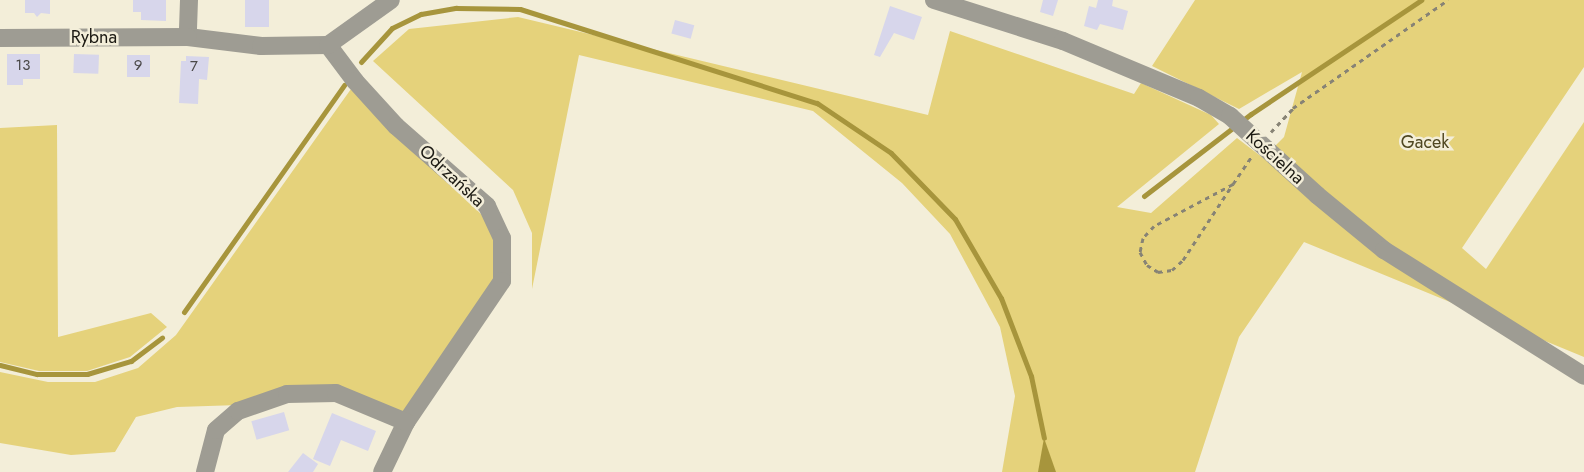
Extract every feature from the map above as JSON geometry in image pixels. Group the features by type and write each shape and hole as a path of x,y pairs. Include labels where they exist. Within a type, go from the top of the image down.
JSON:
{"street":[{"path":"188,37 189,0"},
{"path":"328,45 391,0"},
{"name":"Kościelna","path":"934,0 1063,41 1199,98 1230,116 1384,250 1584,376"},
{"name":"Rybna","path":"0,38 188,37 261,46 328,45"},
{"name":"Odrzańska","path":"328,45 355,81 396,126 487,206 502,238 502,281 406,422 382,472"},
{"path":"205,472 216,430 238,411 287,394 336,393 406,422"}],"path":[{"path":"1233,184 1154,226 1143,238 1140,252 1147,265 1158,272 1172,270 1183,260 1260,144 1293,108 1448,0"}],"green space":[{"name":"Gacek","path":"1195,0 1584,0 1584,67 1462,248 1486,269 1584,122 1584,357 1304,242 1239,337 1195,472 1002,472 1015,396 1000,327 950,234 902,183 813,111 579,55 532,289 532,233 513,190 373,61 409,29 518,17 928,115 950,31 1134,94 1141,83 1211,115 1219,124 1117,207 1151,213 1237,138 1275,167 1275,146 1284,137 1302,72 1239,109 1152,66"},
{"path":"351,89 481,214 495,238 495,277 403,413 339,386 239,405 177,407 136,417 115,452 71,455 0,443 0,372 48,382 95,382 138,368 176,335"},
{"path":"57,125 58,337 151,313 167,327 130,357 87,371 39,371 0,362 0,128"}],"shaded area":[{"path":"1044,438 1056,472 1038,472"}],"building":[{"path":"25,0 50,0 50,14 41,13 37,17 34,13 25,13"},
{"path":"133,0 166,0 166,21 141,20 141,12 133,12"},
{"path":"245,0 269,0 269,27 245,27"},
{"path":"1043,0 1058,0 1053,16 1040,12"},
{"path":"1098,0 1113,0 1112,6 1128,11 1123,30 1100,24 1097,30 1084,26 1089,6 1096,8"},
{"path":"890,6 922,17 914,40 894,33 880,57 874,55"},
{"path":"675,20 694,25 691,39 671,34"},
{"path":"7,54 40,54 40,79 23,79 23,85 7,85"},
{"path":"74,54 99,55 98,74 73,73"},
{"path":"127,55 150,55 150,77 127,77"},
{"path":"186,56 209,57 207,80 199,79 198,104 179,103 181,61 186,61"},
{"path":"284,412 289,430 257,440 251,421"},
{"path":"332,413 376,431 368,451 341,440 330,466 313,459"},
{"path":"303,453 318,464 313,472 288,472"}],"waterway":[{"path":"1144,196 1251,114 1421,0"},
{"path":"361,62 392,28 421,14 456,8 520,9 817,103 891,153 955,219 1001,298 1031,376 1044,438"},
{"path":"184,312 344,85"},
{"path":"0,365 37,374 87,374 131,361 162,338"}]}
